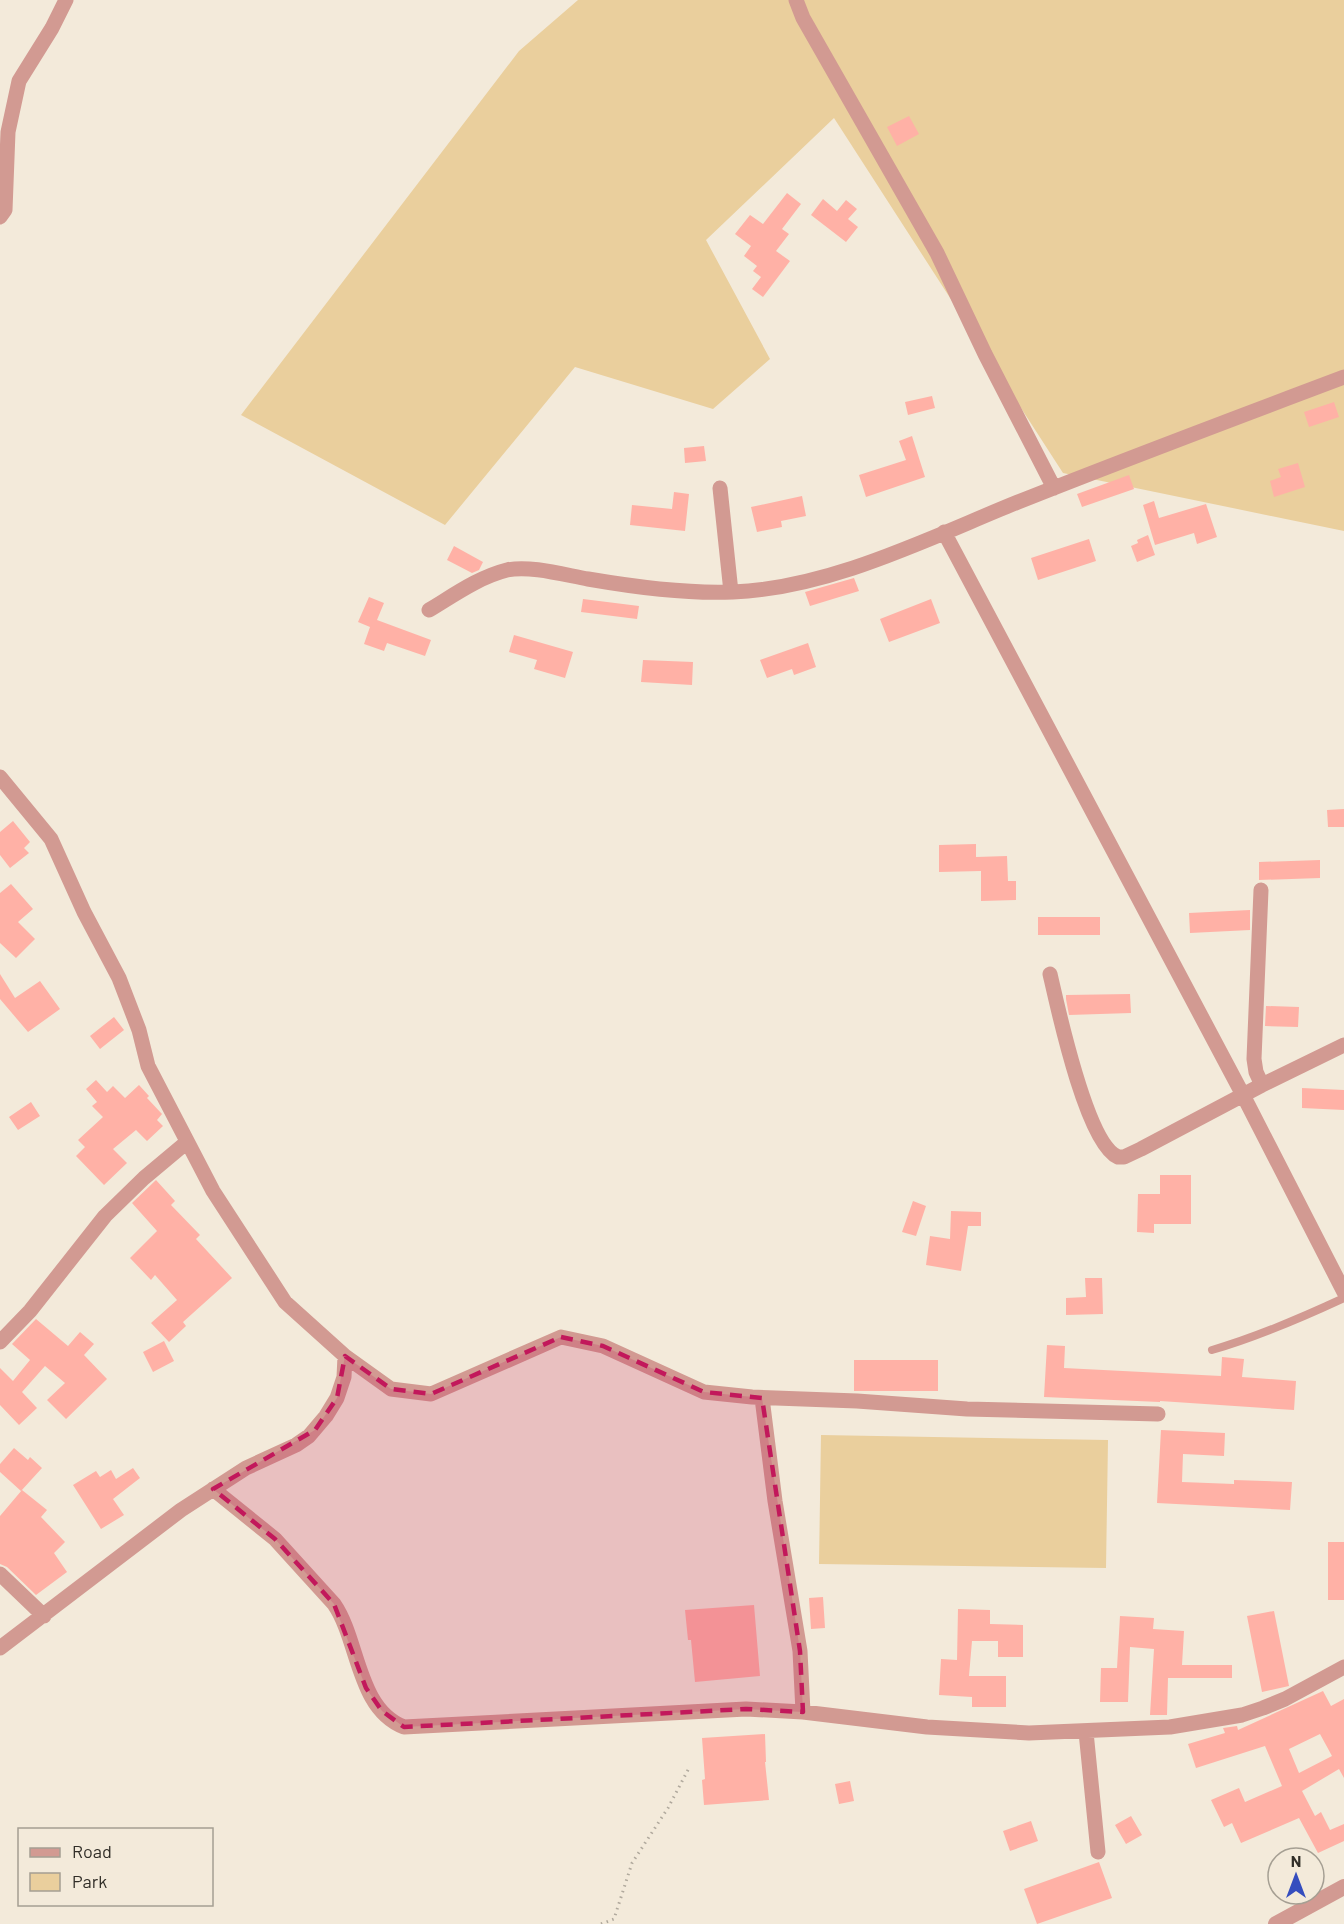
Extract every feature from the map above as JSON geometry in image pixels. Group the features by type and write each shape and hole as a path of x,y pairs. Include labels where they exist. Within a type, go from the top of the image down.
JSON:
{"street":[{"path":"0,217 5,210 8,132 19,81 52,28 66,0"},
{"path":"796,0 803,18 937,254 1054,488"},
{"path":"429,610 490,575 509,570 542,572 612,583 689,591 731,592 771,588 823,576 944,532 1344,377"},
{"path":"720,488 731,592"},
{"path":"944,532 1243,1095 1344,1292"},
{"path":"0,777 51,838 84,912 119,978 139,1030 148,1066 213,1191 285,1302 345,1356 392,1389 431,1394 561,1337 603,1347 704,1392 762,1398 857,1401 968,1409 1158,1413"},
{"path":"1261,890 1254,1059 1256,1072 1262,1085"},
{"path":"1050,974 1082,1092 1097,1131 1114,1156 1124,1157 1141,1149 1344,1045"},
{"path":"0,1342 30,1311 105,1216 144,1178 187,1142"},
{"path":"0,1648 182,1510 255,1463 296,1445 315,1430 337,1398 344,1377 345,1356"},
{"path":"762,1398 775,1502 800,1651 803,1712"},
{"path":"213,1489 275,1539 334,1604 342,1615 366,1688 382,1711 396,1724 404,1727 722,1710 803,1712 927,1726 1029,1733 1086,1732 1170,1726 1242,1715 1285,1699 1344,1667"},
{"path":"0,1574 44,1616"},
{"path":"1086,1732 1098,1852"},
{"path":"1276,1924 1344,1887"}],"lane":[{"path":"1212,1350 1234,1344 1344,1298"}],"path":[{"path":"600,1924 614,1918 632,1863 668,1808 689,1768"}],"highlighted area":[{"path":"561,1337 603,1346 704,1392 762,1398 800,1651 803,1712 746,1709 404,1727 382,1711 366,1688 334,1604 275,1539 213,1489 315,1430 337,1398 345,1356 391,1389 431,1394"}],"green space":[{"path":"578,0 1344,0 1344,531 1063,473 834,118 706,240 770,359 713,409 575,367 445,525 241,415 519,51"},
{"path":"821,1435 1108,1440 1106,1568 819,1564"}],"building":[{"path":"909,116 919,134 897,146 887,127"},
{"path":"787,193 801,204 782,229 789,234 776,251 790,261 763,297 752,289 761,277 753,271 757,266 744,256 751,246 735,234 750,215 763,224"},
{"path":"823,199 837,211 846,200 857,209 848,219 858,227 846,242 811,215"},
{"path":"932,396 935,408 908,415 905,402"},
{"path":"1334,402 1339,417 1309,427 1304,412"},
{"path":"912,436 925,477 866,497 859,475 906,460 899,441"},
{"path":"704,446 706,461 685,463 684,448"},
{"path":"1298,463 1305,487 1274,497 1270,481 1281,477 1278,469"},
{"path":"1129,475 1134,489 1082,507 1077,494"},
{"path":"674,492 689,494 685,531 630,525 632,505 672,509"},
{"path":"802,496 806,516 781,521 782,527 757,532 751,507"},
{"path":"1154,501 1159,518 1206,504 1217,537 1197,544 1194,533 1155,545 1143,505"},
{"path":"1148,535 1155,555 1137,562 1131,546"},
{"path":"1089,539 1096,561 1038,580 1031,558"},
{"path":"454,546 483,562 479,570 472,573 447,560"},
{"path":"854,578 859,591 810,606 805,592"},
{"path":"369,597 384,603 377,620 431,640 425,656 387,643 384,651 364,644 370,627 358,622"},
{"path":"583,599 639,606 637,619 581,612"},
{"path":"931,599 940,623 889,642 880,619"},
{"path":"514,635 573,652 565,678 534,669 537,660 509,652"},
{"path":"808,643 816,667 794,675 792,669 767,678 760,660"},
{"path":"643,660 693,662 692,685 641,682"},
{"path":"1344,809 1344,827 1328,827 1327,810"},
{"path":"13,821 30,842 24,848 29,853 10,868 0,855 0,832"},
{"path":"976,844 976,857 1007,856 1008,881 1016,881 1016,900 981,901 981,871 939,872 939,845"},
{"path":"1320,860 1320,878 1259,880 1259,862"},
{"path":"11,884 33,909 18,922 35,939 16,958 0,943 0,893"},
{"path":"1250,910 1250,930 1190,933 1189,913"},
{"path":"1038,917 1100,917 1100,935 1038,935"},
{"path":"0,974 15,998 40,981 60,1009 28,1032 0,999"},
{"path":"1130,994 1131,1013 1069,1015 1066,995"},
{"path":"1266,1006 1299,1007 1298,1027 1265,1026"},
{"path":"114,1017 124,1030 100,1049 90,1036"},
{"path":"96,1080 107,1092 113,1086 125,1098 139,1085 149,1096 147,1098 162,1114 157,1120 163,1126 147,1141 136,1130 113,1149 127,1163 104,1185 76,1156 85,1147 78,1140 103,1117 92,1106 97,1102 86,1089"},
{"path":"1302,1088 1344,1090 1344,1110 1302,1108"},
{"path":"31,1102 40,1116 18,1130 9,1117"},
{"path":"1160,1175 1191,1175 1191,1224 1154,1224 1154,1233 1137,1232 1138,1194 1160,1194"},
{"path":"156,1180 175,1201 171,1205 200,1235 196,1239 232,1278 183,1322 186,1326 169,1342 151,1323 177,1300 155,1275 151,1280 130,1258 157,1231 132,1203"},
{"path":"913,1201 926,1206 916,1236 902,1232"},
{"path":"951,1211 981,1212 981,1226 968,1226 961,1271 926,1265 930,1236 950,1239"},
{"path":"1085,1278 1102,1278 1103,1314 1066,1315 1066,1298 1086,1297"},
{"path":"36,1319 68,1346 80,1332 94,1344 84,1355 107,1379 66,1419 47,1400 65,1383 45,1366 22,1392 37,1408 19,1425 0,1405 0,1368 13,1381 30,1360 12,1344"},
{"path":"164,1341 174,1361 153,1372 143,1352"},
{"path":"1047,1345 1065,1346 1064,1368 1221,1376 1222,1357 1244,1359 1242,1377 1296,1381 1294,1410 1160,1401 1044,1397"},
{"path":"854,1360 938,1360 938,1391 854,1391"},
{"path":"1161,1430 1225,1433 1224,1456 1183,1454 1182,1482 1234,1484 1234,1480 1292,1482 1290,1510 1157,1503"},
{"path":"14,1448 28,1460 30,1457 42,1468 21,1491 0,1472 0,1464"},
{"path":"133,1468 140,1478 113,1499 124,1515 101,1529 73,1485 96,1471 100,1477 111,1470 116,1479"},
{"path":"22,1490 47,1510 41,1517 65,1542 54,1553 67,1572 36,1595 7,1567 0,1564 0,1516"},
{"path":"1328,1542 1344,1542 1344,1600 1328,1600"},
{"path":"823,1597 825,1628 811,1629 809,1598"},
{"path":"754,1605 760,1676 695,1682 691,1640 688,1640 685,1610"},
{"path":"958,1609 990,1610 990,1624 1023,1625 1023,1657 998,1657 998,1641 972,1641 969,1676 1006,1676 1006,1707 972,1707 972,1697 939,1695 941,1659 957,1660"},
{"path":"1274,1611 1289,1686 1262,1692 1247,1616"},
{"path":"1120,1616 1154,1618 1153,1629 1184,1631 1182,1665 1232,1665 1232,1678 1168,1678 1167,1715 1150,1715 1154,1649 1130,1647 1128,1702 1100,1702 1101,1668 1117,1668"},
{"path":"1323,1691 1331,1706 1344,1699 1344,1778 1339,1769 1302,1791 1315,1816 1321,1812 1330,1830 1344,1824 1344,1841 1326,1849 1326,1846 1314,1846 1299,1818 1241,1843 1232,1823 1224,1827 1211,1800 1239,1788 1245,1802 1282,1786 1265,1746 1196,1768 1188,1744 1225,1733 1223,1728 1237,1726 1238,1730","holes":["1320,1734 1332,1756 1299,1773 1289,1749"]},
{"path":"765,1734 769,1800 704,1805 702,1738"},
{"path":"850,1781 854,1801 839,1804 835,1784"},
{"path":"1131,1816 1142,1835 1126,1844 1115,1825"},
{"path":"1031,1821 1038,1841 1010,1851 1003,1831"},
{"path":"1099,1862 1112,1898 1037,1924 1024,1889"}]}
